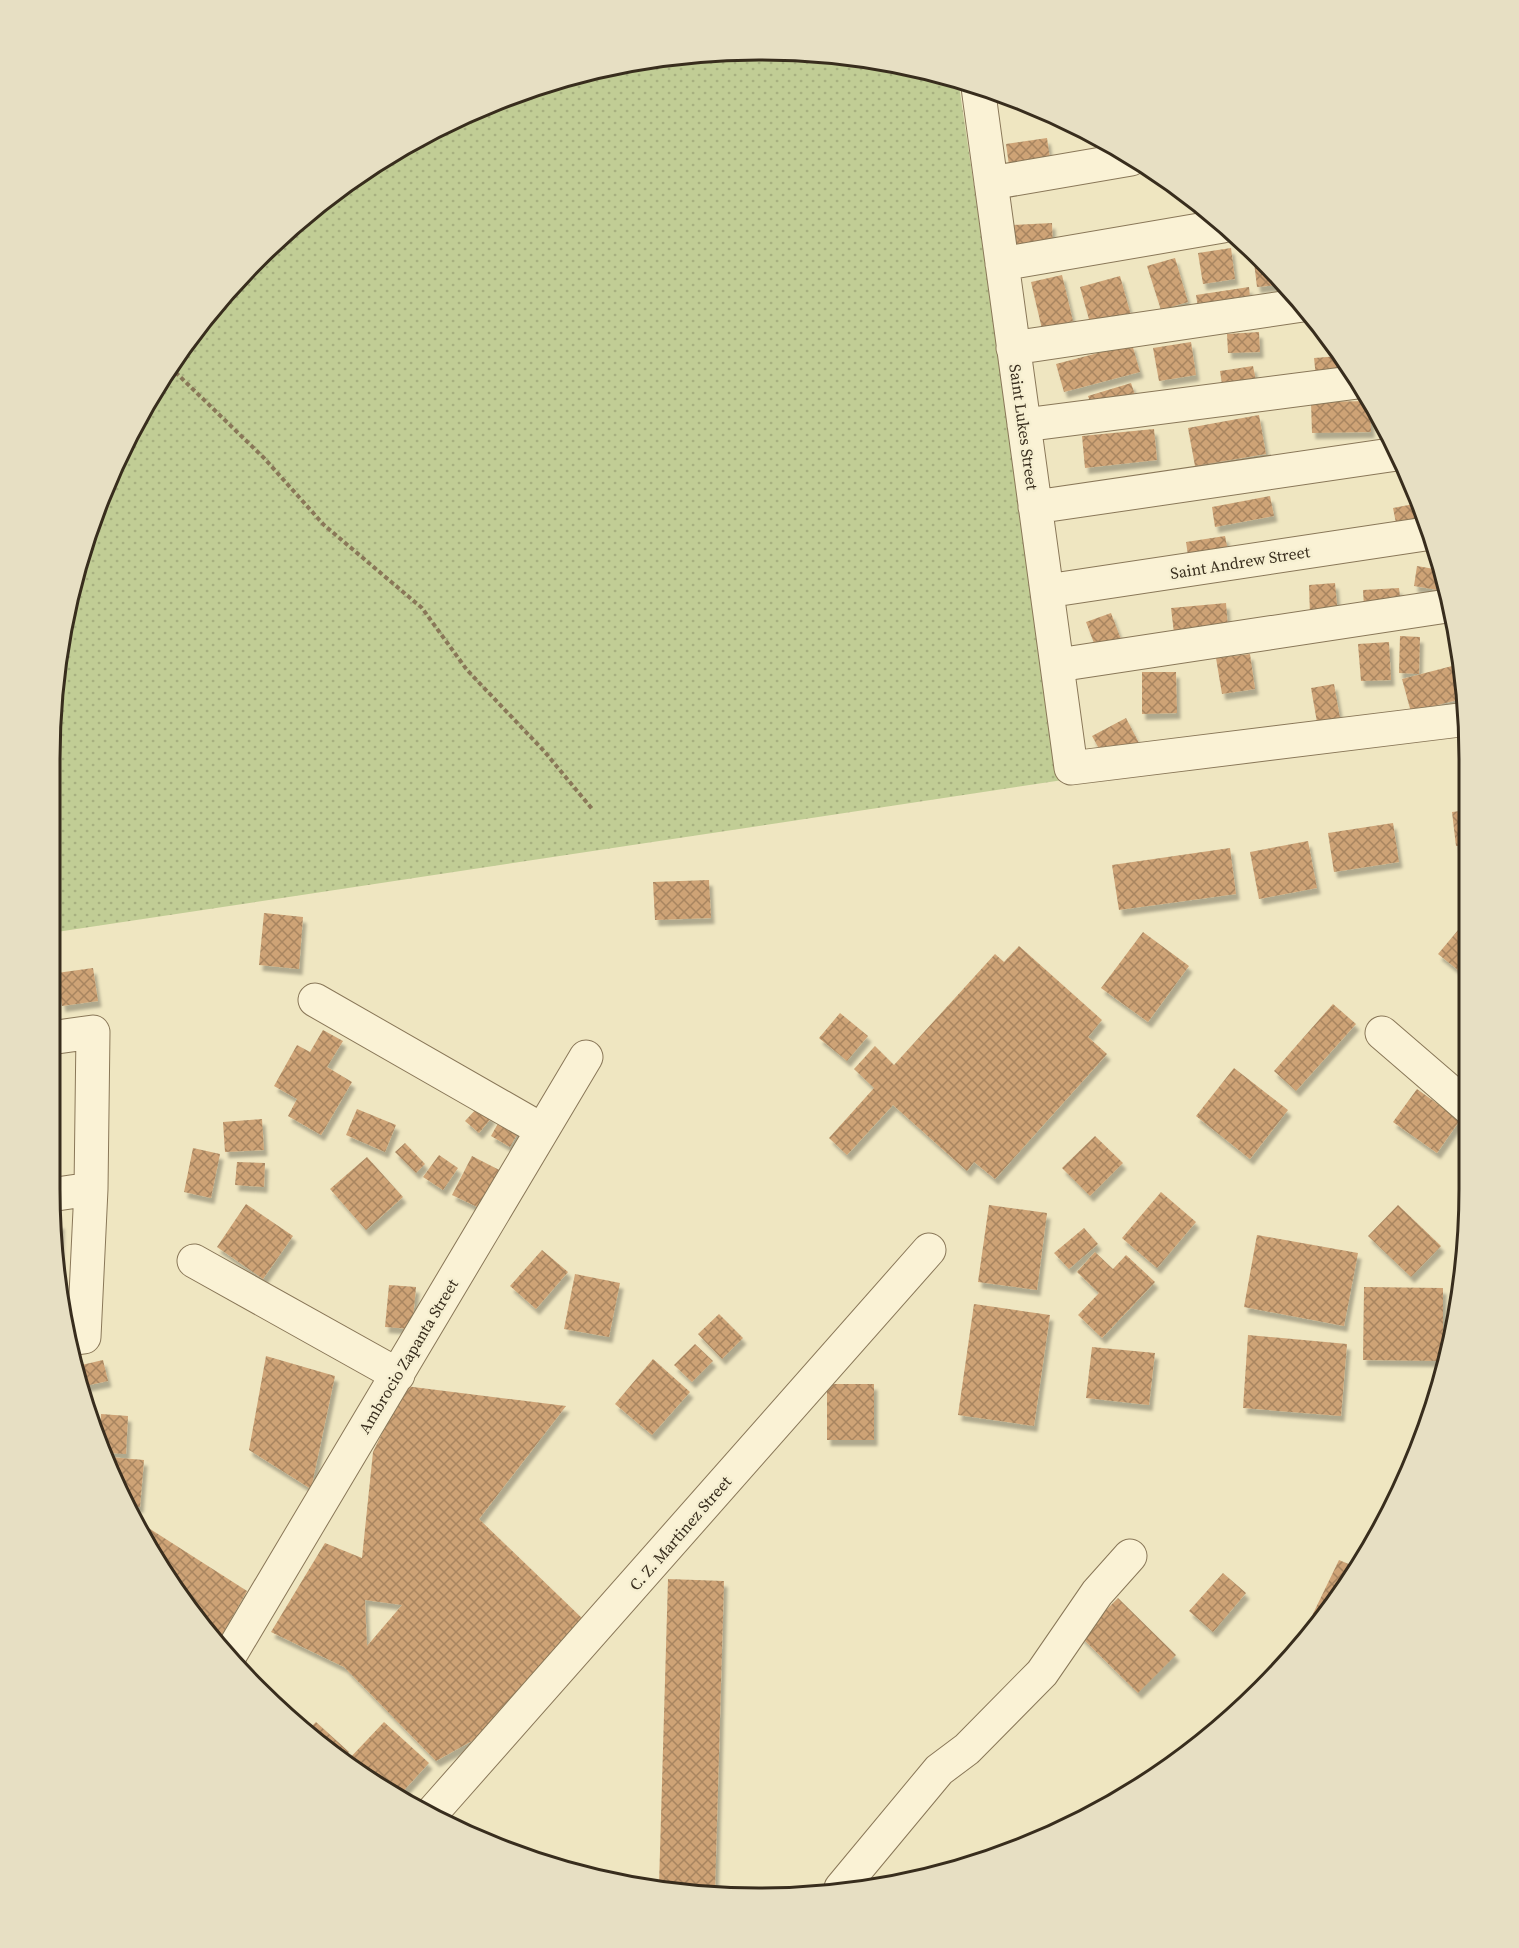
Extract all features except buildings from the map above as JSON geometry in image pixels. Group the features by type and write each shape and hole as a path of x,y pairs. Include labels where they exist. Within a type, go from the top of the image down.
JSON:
{"street":[{"name":"Saint Lukes Street","path":"984,97 991,183 1071,768 1458,719"},
{"path":"991,183 1120,161"},
{"path":"1002,264 1213,228"},
{"path":"1013,348 1292,307"},
{"path":"1024,425 1349,383"},
{"path":"1035,507 1389,455"},
{"name":"Saint Andrew Street","path":"1047,591 1422,535"},
{"path":"1058,665 1442,607"},
{"path":"315,1000 542,1130"},
{"path":"60,1037 93,1032 91,1189 84,1337 76,1338"},
{"path":"1382,1033 1459,1099"},
{"name":"Ambrocio Zapanta Street","path":"233,1649 586,1057"},
{"path":"60,1194 91,1189"},
{"name":"C. Z. Martinez Street","path":"436,1808 929,1250"},
{"path":"194,1261 398,1375"},
{"path":"845,1883 939,1770 967,1749 1042,1673 1097,1593 1130,1556"}],"path":[{"path":"177,373 264,458 324,525 422,608 467,670 544,751 592,810"}],"green space":[{"path":"714,61 805,61 896,73 960,90 1063,780 60,931 61,714 73,623 97,535 113,492 132,450 178,371 234,298 265,265 298,234 371,178 450,132 492,113 578,84 623,73 668,66"}]}
